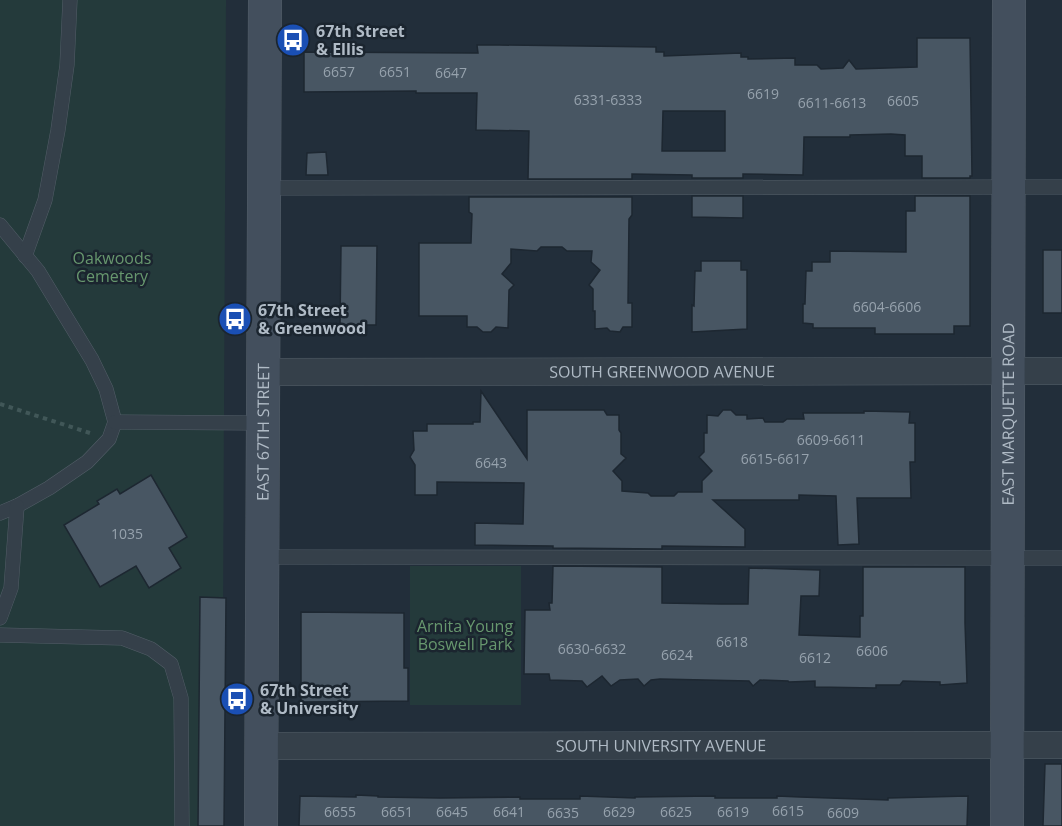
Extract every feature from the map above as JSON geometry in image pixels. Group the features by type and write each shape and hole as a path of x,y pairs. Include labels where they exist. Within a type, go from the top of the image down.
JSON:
{"street":[{"name":"EAST 67TH STREET","path":"261,826 265,0"},
{"name":"EAST MARQUETTE ROAD","path":"1007,826 1009,0"},
{"name":"SOUTH GREENWOOD AVENUE","path":"263,372 1062,371"},
{"name":"SOUTH UNIVERSITY AVENUE","path":"261,746 1062,745"}],"lane":[{"path":"26,256 45,200 58,130 67,65 70,0"},
{"path":"264,188 1062,187"},
{"path":"0,225 38,271 92,360 106,389 115,422 109,440 87,462 49,488 0,513"},
{"path":"115,422 263,423"},
{"path":"0,618 11,588 17,506"},
{"path":"262,557 1062,558"},
{"path":"0,635 122,638 151,649 171,664 181,698 182,826"}],"path":[{"path":"0,404 109,440"}],"green space":[{"name":"Oakwoods Cemetery","path":"0,0 226,0 222,826 0,826"},
{"name":"Arnita Young Boswell Park","path":"410,566 521,566 521,705 410,705"}],"building":[{"path":"917,38 970,38 972,176 970,178 922,178 922,156 905,156 905,135 891,134 804,137 803,175 743,174 743,178 692,178 692,175 632,174 632,179 528,179 529,131 476,130 477,93 304,92 304,52 478,53 477,45 656,47 656,52 664,52 664,56 741,53 741,57 748,57 748,59 795,58 795,65 817,65 821,69 843,68 849,60 856,69 917,67","holes":["663,111 725,111 725,151 662,151"]},
{"path":"326,152 328,175 306,175 307,153"},
{"path":"692,196 743,196 743,218 692,217"},
{"path":"915,196 970,196 970,326 954,326 954,334 875,334 875,328 813,328 813,324 803,323 806,271 812,271 812,262 830,262 830,251 906,252 906,211 915,211"},
{"path":"469,197 632,197 632,215 629,219 628,303 632,303 632,327 623,327 620,332 610,331 607,328 595,329 593,289 589,285 600,270 591,262 592,251 567,251 562,247 541,247 537,251 511,249 511,263 502,274 514,285 509,290 508,328 496,327 491,332 483,332 477,327 467,327 467,316 419,316 419,243 471,243 472,214 469,212"},
{"path":"341,246 377,246 376,325 340,325"},
{"path":"1043,250 1062,250 1062,313 1043,313"},
{"path":"701,261 741,261 741,270 747,270 747,329 692,332 695,271 701,271"},
{"path":"481,391 527,459 527,410 604,410 607,415 619,415 621,454 626,458 613,471 622,481 622,491 648,493 651,496 674,496 678,492 702,492 702,481 712,471 699,457 704,452 707,415 718,416 723,410 731,410 736,415 747,415 747,419 763,418 765,422 783,422 787,419 804,419 803,413 910,412 909,423 915,423 915,462 910,462 911,498 857,498 859,544 838,545 836,496 799,495 799,500 713,500 745,529 745,547 662,546 662,549 475,545 475,523 523,524 524,483 437,482 437,495 415,495 415,465 410,457 414,450 413,431 427,431 427,424 480,422"},
{"path":"151,475 187,537 169,548 181,568 149,588 136,566 100,587 64,525 99,504 97,501 117,489 120,494"},
{"path":"553,566 662,567 662,603 721,604 748,604 749,568 820,570 819,596 801,596 799,635 860,637 860,616 863,616 863,567 965,567 967,683 940,685 940,682 903,681 900,685 876,685 876,688 815,687 815,681 760,680 753,686 749,681 660,679 651,680 644,686 638,679 620,680 611,686 602,676 587,687 582,681 550,680 549,674 524,674 525,610 550,610"},
{"path":"200,597 226,598 224,826 198,826"},
{"path":"301,612 404,613 404,668 408,668 408,701 301,702"},
{"path":"1045,764 1062,764 1062,826 1043,826"},
{"path":"356,795 440,798 520,797 520,799 580,799 580,796 777,798 777,796 888,800 888,798 968,796 967,826 299,826 300,796 356,797"}],"place":[{"name":"67th Street & Ellis","path":"293,40"},
{"name":"67th Street & Greenwood","path":"235,319"},
{"name":"67th Street & University","path":"237,699"}]}
